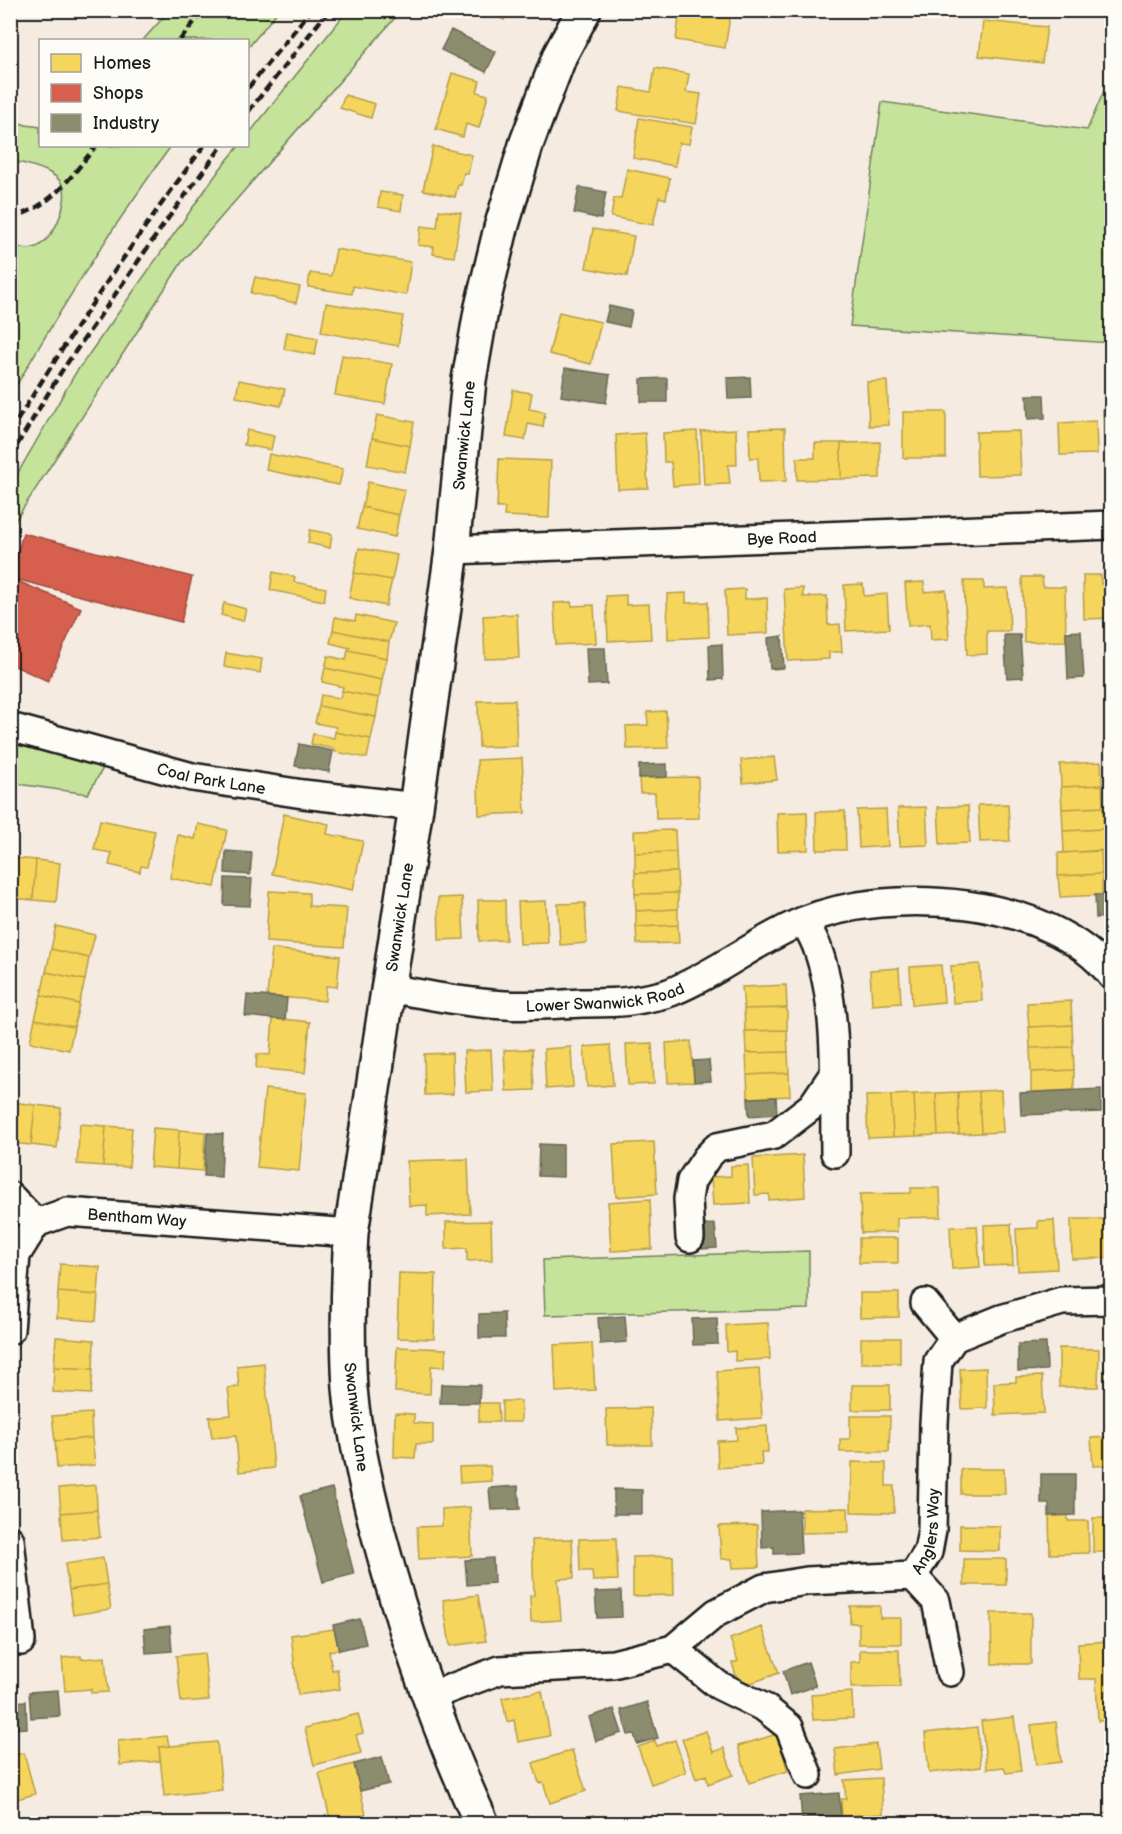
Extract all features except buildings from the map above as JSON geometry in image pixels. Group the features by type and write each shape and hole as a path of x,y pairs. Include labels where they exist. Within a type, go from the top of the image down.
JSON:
{"street":[{"name":"Swanwick Lane","path":"482,1824 430,1696 392,1587 364,1475 351,1390 348,1302 351,1233 416,807 452,550 469,380 481,311 501,228 527,142 556,66 584,10"},
{"name":"Bye Road","path":"452,550 1112,525"},
{"name":"Coal Park Lane","path":"10,727 192,777 303,794 416,807"},
{"name":"Lower Swanwick Road","path":"388,988 506,1006 633,1001 670,993 804,921 850,907 894,901 937,901 1023,918 1063,935 1089,952 1112,976"},
{"path":"804,921 818,949 829,990 833,1027 835,1153"},
{"path":"690,1238 688,1199 691,1181 707,1157 717,1147 774,1135 812,1106 833,1075"},
{"path":"10,1196 36,1222 16,1255 10,1330"},
{"name":"Bentham Way","path":"36,1222 67,1212 351,1233"},
{"path":"925,1303 954,1338 1001,1319 1062,1301 1112,1300"},
{"name":"Anglers Way","path":"430,1696 500,1670 613,1664 673,1649 716,1613 764,1588 807,1581 913,1576 928,1552 932,1530 934,1423 939,1361 954,1338"},
{"path":"10,1540 21,1641"},
{"path":"913,1576 936,1600 950,1672"},
{"path":"673,1649 718,1685 765,1708 789,1727 808,1775"}],"green space":[{"path":"170,10 278,10 249,47 249,39 144,39"},
{"path":"347,11 401,11 182,262 13,524 11,523 11,485 75,374 220,169 238,147 249,147 249,134"},
{"path":"1111,75 1111,343 850,326 882,102 1087,130"},
{"path":"11,120 39,127 39,147 170,147 88,268 11,395 11,245 31,249 47,239 62,212 64,193 63,186 54,175 40,168 11,160"},
{"path":"11,735 103,765 102,770 88,794 11,783"},
{"path":"809,1251 809,1309 545,1315 543,1260"}],"railway":[{"path":"181,39 204,10"},
{"path":"249,87 311,10"},
{"path":"249,111 329,10"},
{"path":"10,217 37,207 59,190 95,147"},
{"path":"10,432 104,286 203,147"},
{"path":"10,457 61,372 169,217 221,147"}]}
